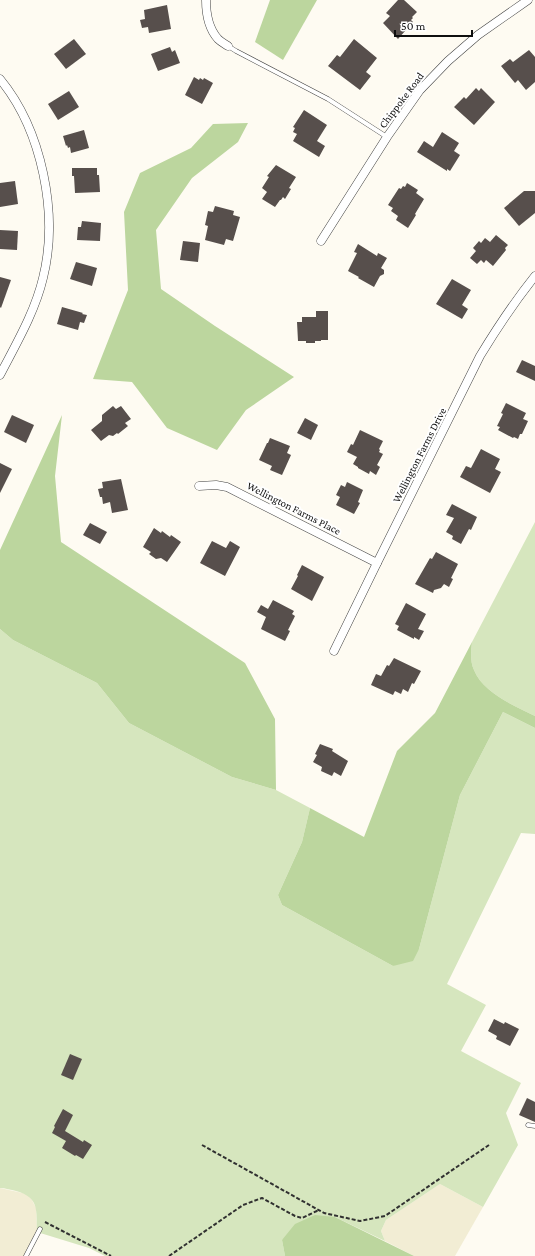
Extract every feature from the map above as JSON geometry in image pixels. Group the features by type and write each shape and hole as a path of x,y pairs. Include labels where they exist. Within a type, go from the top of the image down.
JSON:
{"street":[{"path":"206,0 206,10 214,34 219,40 228,46"},
{"name":"Chippoke Road","path":"321,241 387,137 420,90 448,61 478,34 528,0"},
{"path":"0,79 24,117 36,149 45,179 48,223 48,249 44,278 30,317 0,375"},
{"name":"Wellington Farms Drive","path":"334,651 480,356 517,298 535,276"},
{"name":"Wellington Farms Place","path":"199,486 216,485 227,487 377,563"}],"lane":[{"path":"228,46 236,52 328,98 387,137"},
{"path":"528,1125 535,1126"},
{"path":"26,1256 40,1229"}],"path":[{"path":"202,1145 324,1213 360,1221 385,1216 489,1145"},
{"path":"170,1256 243,1205 262,1198 295,1216 302,1218 320,1210"},
{"path":"45,1222 111,1256"}],"shaded area":[{"path":"440,1184 483,1207 455,1256 414,1256 385,1241 381,1231 386,1220"},
{"path":"0,1188 27,1194 36,1208 37,1232 25,1256 0,1256"}],"green space":[{"path":"270,0 317,0 283,60 255,42"},
{"path":"248,123 238,142 192,178 156,230 161,289 294,377 246,410 217,450 167,428 132,382 93,379 128,290 124,212 140,173 191,148 213,124"},
{"path":"62,415 55,476 61,542 245,663 275,719 276,790 232,777 129,723 97,683 13,640 0,629 0,550"},
{"path":"535,522 535,716 500,698 492,692 478,678 472,664 471,656 472,642"},
{"path":"0,629 13,640 97,683 129,723 232,777 276,790 310,808 302,842 278,895 282,905 393,966 419,949 460,795 503,712 535,728 535,834 521,833 447,984 486,1005 461,1051 521,1083 506,1113 518,1145 483,1207 440,1184 386,1220 381,1231 385,1241 335,1217 282,1240 285,1256 105,1256 89,1248 37,1232 36,1211 33,1201 24,1194 0,1188"},
{"path":"472,642 472,664 478,678 500,698 535,716 535,728 503,712 460,795 419,949 413,961 393,966 282,905 278,895 302,842 310,808 364,837 397,751 435,713"},
{"path":"315,1215 335,1217 414,1256 285,1256 282,1240 295,1224"}],"building":[{"path":"398,0 404,0 417,12 412,17 413,18 411,20 413,22 398,39 383,23 390,16 386,13"},
{"path":"167,5 171,29 149,33 148,27 142,28 140,20 145,19 144,10"},
{"path":"74,39 86,54 66,69 54,54"},
{"path":"354,39 377,58 366,72 371,76 360,90 328,66 337,55 340,57"},
{"path":"170,47 172,52 175,50 180,63 158,71 151,54"},
{"path":"529,50 535,57 535,82 526,90 518,80 515,83 501,66 510,59 513,62"},
{"path":"194,77 199,80 200,78 203,80 204,78 213,83 202,104 185,95"},
{"path":"476,88 479,91 481,88 495,102 474,125 454,107 464,97 466,99"},
{"path":"69,91 79,107 58,120 48,104"},
{"path":"304,110 327,125 317,141 325,146 319,157 293,141 297,134 293,132 295,128 293,127"},
{"path":"84,130 89,148 71,153 70,147 68,148 67,145 66,146 63,136"},
{"path":"442,132 459,143 454,151 460,155 450,171 447,169 447,171 417,152 424,141 433,147"},
{"path":"276,165 296,177 289,188 291,189 285,199 283,197 275,207 262,199 267,192 262,188 269,177 267,176"},
{"path":"72,168 97,168 100,192 75,193"},
{"path":"15,181 18,204 0,207 0,183"},
{"path":"407,183 418,190 416,193 424,199 408,228 396,220 398,216 391,211 393,208 388,205 399,188 401,189 403,186 405,187"},
{"path":"524,191 535,191 535,213 519,226 504,208"},
{"path":"215,206 234,211 233,215 240,217 233,241 226,239 224,245 205,240 208,226 205,225 208,211 213,212"},
{"path":"82,221 101,223 100,241 77,240 78,227 81,227"},
{"path":"0,230 18,231 17,250 0,249"},
{"path":"496,235 508,245 505,248 506,250 493,266 486,260 484,263 481,260 477,264 470,258 476,251 473,248 479,241 481,243 485,238 490,242"},
{"path":"183,241 200,243 198,262 180,260"},
{"path":"358,244 377,256 378,253 387,258 381,268 384,270 384,274 380,276 374,287 348,271 357,253 354,252"},
{"path":"76,262 97,268 92,286 70,279"},
{"path":"0,277 11,280 1,308 0,307"},
{"path":"452,279 471,290 462,305 468,309 462,319 436,304"},
{"path":"62,307 87,315 84,323 80,322 78,330 57,324"},
{"path":"316,311 328,311 328,340 315,341 315,343 298,341 297,322 302,322 302,317 316,317"},
{"path":"522,360 535,366 535,381 516,372"},
{"path":"506,403 526,413 523,419 528,421 518,439 498,430 500,427 497,426 503,414 501,413"},
{"path":"113,406 116,409 121,406 131,419 125,423 128,426 118,434 117,433 113,436 109,435 101,441 91,430 102,421 102,415"},
{"path":"12,415 34,425 26,443 4,432"},
{"path":"305,418 318,425 311,440 297,433"},
{"path":"360,430 383,441 379,452 383,454 377,465 380,467 376,475 370,471 369,474 358,468 353,464 357,457 347,452 351,444 353,445"},
{"path":"270,438 290,446 287,453 291,455 282,475 270,470 272,466 259,460"},
{"path":"481,449 500,459 495,469 501,472 490,493 460,477 466,466 471,468"},
{"path":"0,463 12,469 0,493"},
{"path":"121,479 128,510 112,513 110,502 103,504 102,497 100,497 98,489 103,488 102,482"},
{"path":"347,482 363,490 358,502 360,503 354,514 336,505 340,497 336,495 341,485 345,487"},
{"path":"452,504 477,517 471,530 469,529 461,544 452,539 453,536 446,532 454,518 446,515"},
{"path":"90,523 107,532 100,544 83,535"},
{"path":"154,528 161,533 162,531 170,537 171,535 181,542 167,562 161,558 156,559 149,554 151,552 143,547"},
{"path":"212,541 226,548 230,541 240,547 225,576 200,563"},
{"path":"436,552 458,564 451,578 453,579 449,587 444,584 441,588 434,590 433,593 415,584 430,558 432,559"},
{"path":"302,565 324,577 312,601 291,589"},
{"path":"273,600 294,611 292,614 295,616 288,630 290,631 285,641 261,629 266,617 257,612 261,605 268,609"},
{"path":"406,603 426,614 418,629 424,631 419,640 397,630 399,626 395,624"},
{"path":"394,658 421,671 414,684 412,683 408,692 403,689 401,694 395,691 393,695 371,685 376,674 381,676 387,665 389,666"},
{"path":"320,744 333,749 332,751 348,761 341,776 334,772 332,776 321,771 322,767 313,762"},
{"path":"494,1019 504,1024 505,1022 519,1029 510,1046 496,1039 497,1036 488,1031"},
{"path":"70,1054 82,1059 73,1080 61,1075"},
{"path":"527,1098 535,1102 535,1122 519,1115"},
{"path":"63,1109 73,1115 65,1131 83,1142 84,1140 92,1145 83,1159 62,1148 66,1141 52,1133"}]}
